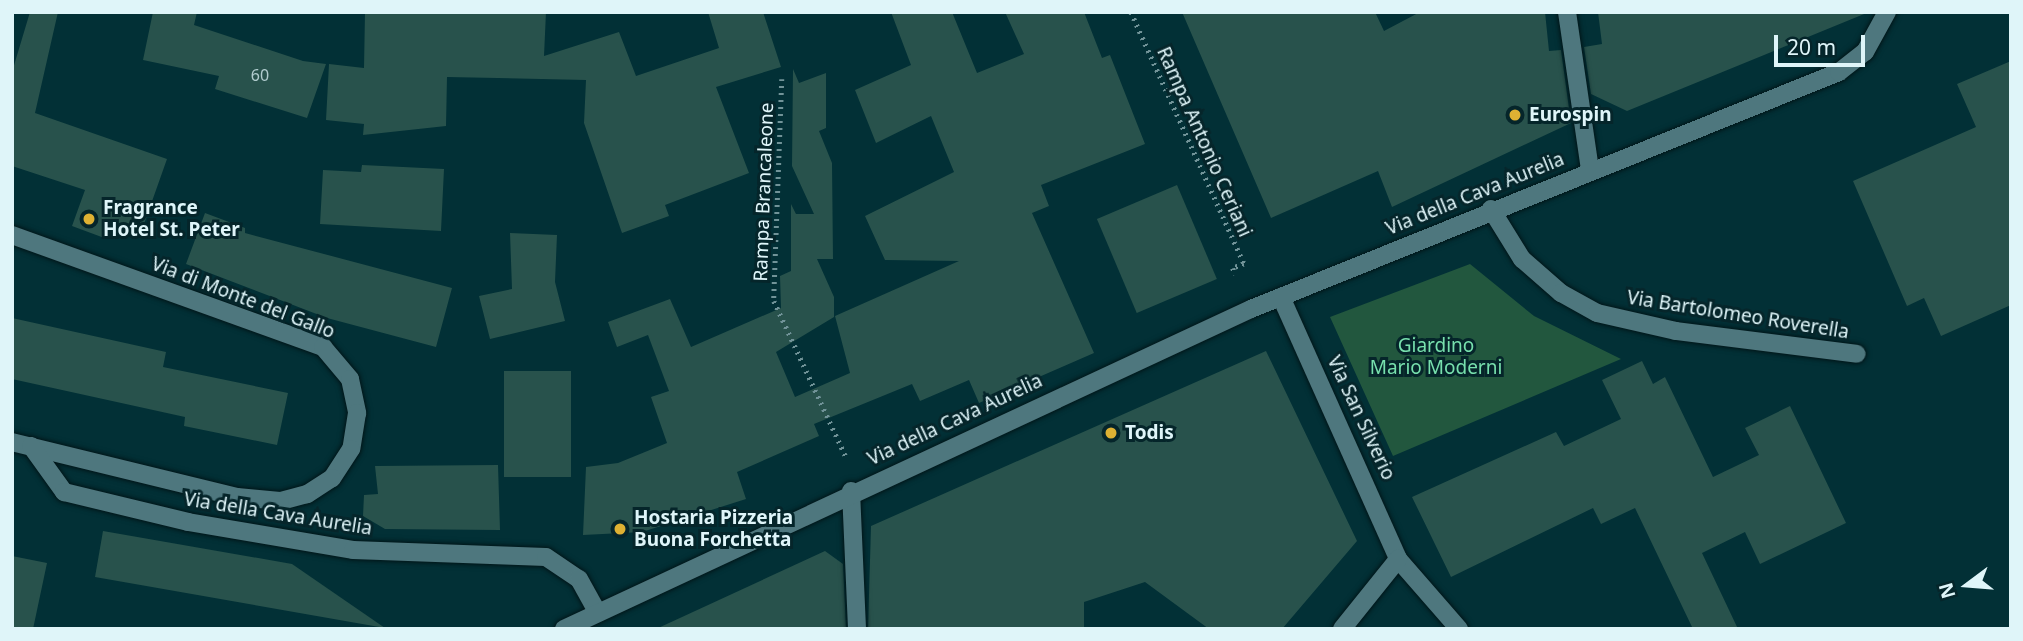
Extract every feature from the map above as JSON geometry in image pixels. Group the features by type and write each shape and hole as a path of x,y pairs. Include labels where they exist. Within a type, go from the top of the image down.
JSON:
{"street":[{"path":"1567,12 1590,170"},
{"name":"Via della Cava Aurelia","path":"31,446 64,492 188,522 353,550 546,557 579,579 597,612 851,491 1281,298 1491,209 1839,72 1865,52 1887,12"},
{"name":"Via Bartolomeo Roverella","path":"1491,209 1522,260 1561,293 1597,313 1676,331 1857,354"},
{"name":"Via di Monte del Gallo","path":"12,235 323,347 341,363 356,403 355,440 341,466 323,485 280,501 237,497 12,442"},
{"name":"Via San Silverio","path":"1281,298 1398,559 1459,629"},
{"path":"851,491 857,629"},
{"path":"1342,629 1398,559"},
{"path":"564,629 597,612"}],"path":[{"name":"Rampa Antonio Ceriani","path":"1131,12 1244,264 1233,268 1235,275"},
{"name":"Rampa Brancaleone","path":"782,79 774,301 846,457"}],"green space":[{"name":"Giardino Mario Moderni","path":"1470,264 1534,316 1621,359 1393,456 1330,317"}],"building":[{"path":"30,12 58,12 35,113 167,159 139,238 111,228 107,239 72,226 85,190 12,166 12,72"},
{"path":"153,12 197,12 194,25 303,61 326,64 307,118 215,89 219,76 143,60"},
{"path":"365,12 546,12 544,56 619,32 636,76 719,48 708,12 763,12 781,67 716,87 749,173 665,205 669,216 622,233 584,123 586,80 447,77 446,126 363,135 364,124 326,120 329,64 364,68"},
{"path":"891,12 952,12 977,73 1024,54 1005,12 1084,12 1102,58 1110,55 1145,144 1041,185 1049,206 1032,213 1094,353 979,403 969,380 920,401 912,384 814,424 819,436 737,472 746,499 642,532 583,535 586,467 618,463 667,443 651,397 669,391 648,335 617,347 608,322 670,299 691,347 781,308 780,276 791,271 791,204 796,214 814,214 792,166 793,69 799,83 826,73 826,128 819,131 832,163 833,259 817,259 834,297 834,317 776,352 795,397 850,373 835,316 959,261 885,260 865,216 954,172 931,116 876,143 855,90 911,65"},
{"path":"1182,12 1375,12 1384,31 1420,12 1545,12 1549,51 1561,50 1571,123 1392,207 1378,171 1271,218"},
{"path":"1598,12 1869,12 1627,111 1591,94 1584,47 1602,44"},
{"path":"2011,61 2011,305 1941,336 1924,298 1907,306 1853,181 1976,127 1957,84"},
{"path":"362,165 444,169 441,231 320,224 323,170 361,172"},
{"path":"1177,185 1217,279 1137,313 1097,219"},
{"path":"205,213 245,228 245,233 452,288 436,347 327,318 186,264"},
{"path":"510,233 557,235 555,282 565,321 490,339 479,296 512,289"},
{"path":"12,318 166,352 163,367 288,393 277,445 184,426 185,417 12,379"},
{"path":"1266,351 1357,541 1282,629 1209,629 1145,582 1084,602 1084,629 868,629 871,526"},
{"path":"1642,361 1653,384 1665,377 1713,477 1759,455 1745,428 1790,406 1846,523 1760,564 1745,532 1702,553 1738,629 1693,629 1635,508 1601,524 1593,508 1451,577 1412,497 1556,432 1564,446 1621,419 1602,380"},
{"path":"504,371 571,371 571,477 504,477"},
{"path":"498,465 500,530 385,529 363,516 364,495 378,494 375,466"},
{"path":"103,531 292,564 385,628 95,577"},
{"path":"825,551 843,564 846,629 656,629"},
{"path":"12,556 47,563 33,629 12,629"}],"place":[{"name":"Eurospin","path":"1515,115"},
{"name":"Fragrance Hotel St. Peter","path":"89,219"},
{"name":"Todis","path":"1111,433"},
{"name":"Hostaria Pizzeria Buona Forchetta","path":"620,529"}]}
